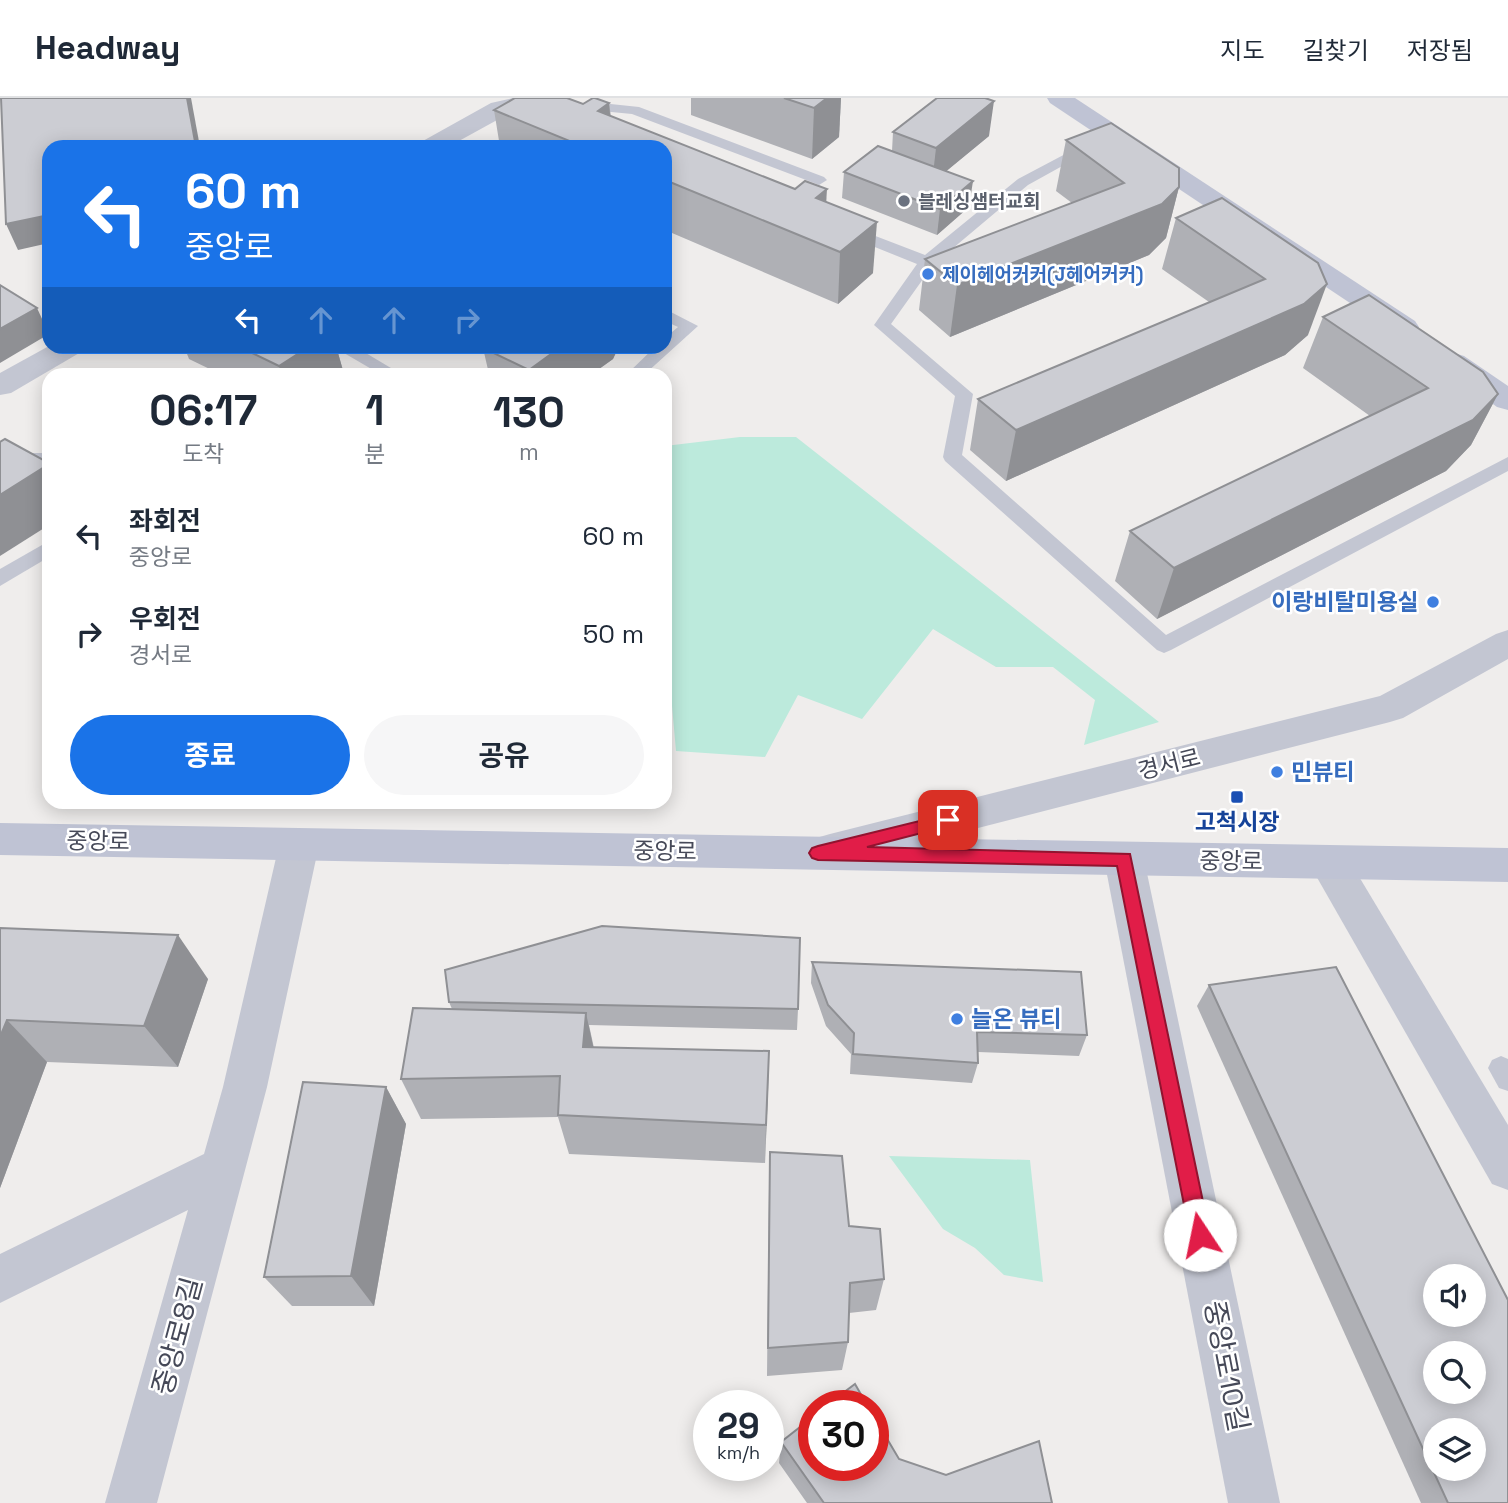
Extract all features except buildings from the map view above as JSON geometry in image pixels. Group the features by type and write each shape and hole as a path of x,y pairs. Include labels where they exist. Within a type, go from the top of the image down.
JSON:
{"main road":[{"path":"1059,98 1343,284 1508,400"},
{"name":"중앙로","path":"0,839 1508,865"}],"street":[{"path":"443,140 500,108 556,113"},
{"path":"0,386 57,354"},
{"name":"경서로","path":"818,853 1390,708 1508,643"},
{"name":"중앙로8길","path":"131,1503 245,1087 299,845"},
{"name":"중앙로10길","path":"1124,859 1254,1503"},
{"path":"1329,862 1508,1168"},
{"path":"0,1279 222,1169"}],"lane":[{"path":"556,113 601,107 634,110 819,180"},
{"path":"1112,132 1023,182 927,262 882,325 964,394 951,457 1164,645 1508,463"},
{"path":"824,222 927,262"},
{"path":"672,318 689,326 672,341"},
{"path":"355,354 382,368"},
{"path":"642,368 658,354"},
{"path":"0,459 42,459"},
{"path":"0,579 42,552"}],"green space":[{"path":"740,437 796,437 1159,722 1084,745 1095,700 1053,667 996,667 933,629 862,719 798,695 765,757 676,751 672,706 672,445"},
{"path":"889,1156 1030,1160 1043,1282 1004,1275 975,1248 943,1229"}],"place":[{"name":"블레싱샘터교회","path":"904,201"},
{"name":"제이헤어커커(J헤어커커)","path":"928,274"},
{"name":"이랑비탈미용실","path":"1433,602"},
{"name":"민뷰티","path":"1277,772"},
{"name":"고척시장","path":"1237,797"},
{"name":"늘온 뷰티","path":"957,1019"}],"route":[{"path":"948,820 818,853 1124,859 1200,1235"}]}
